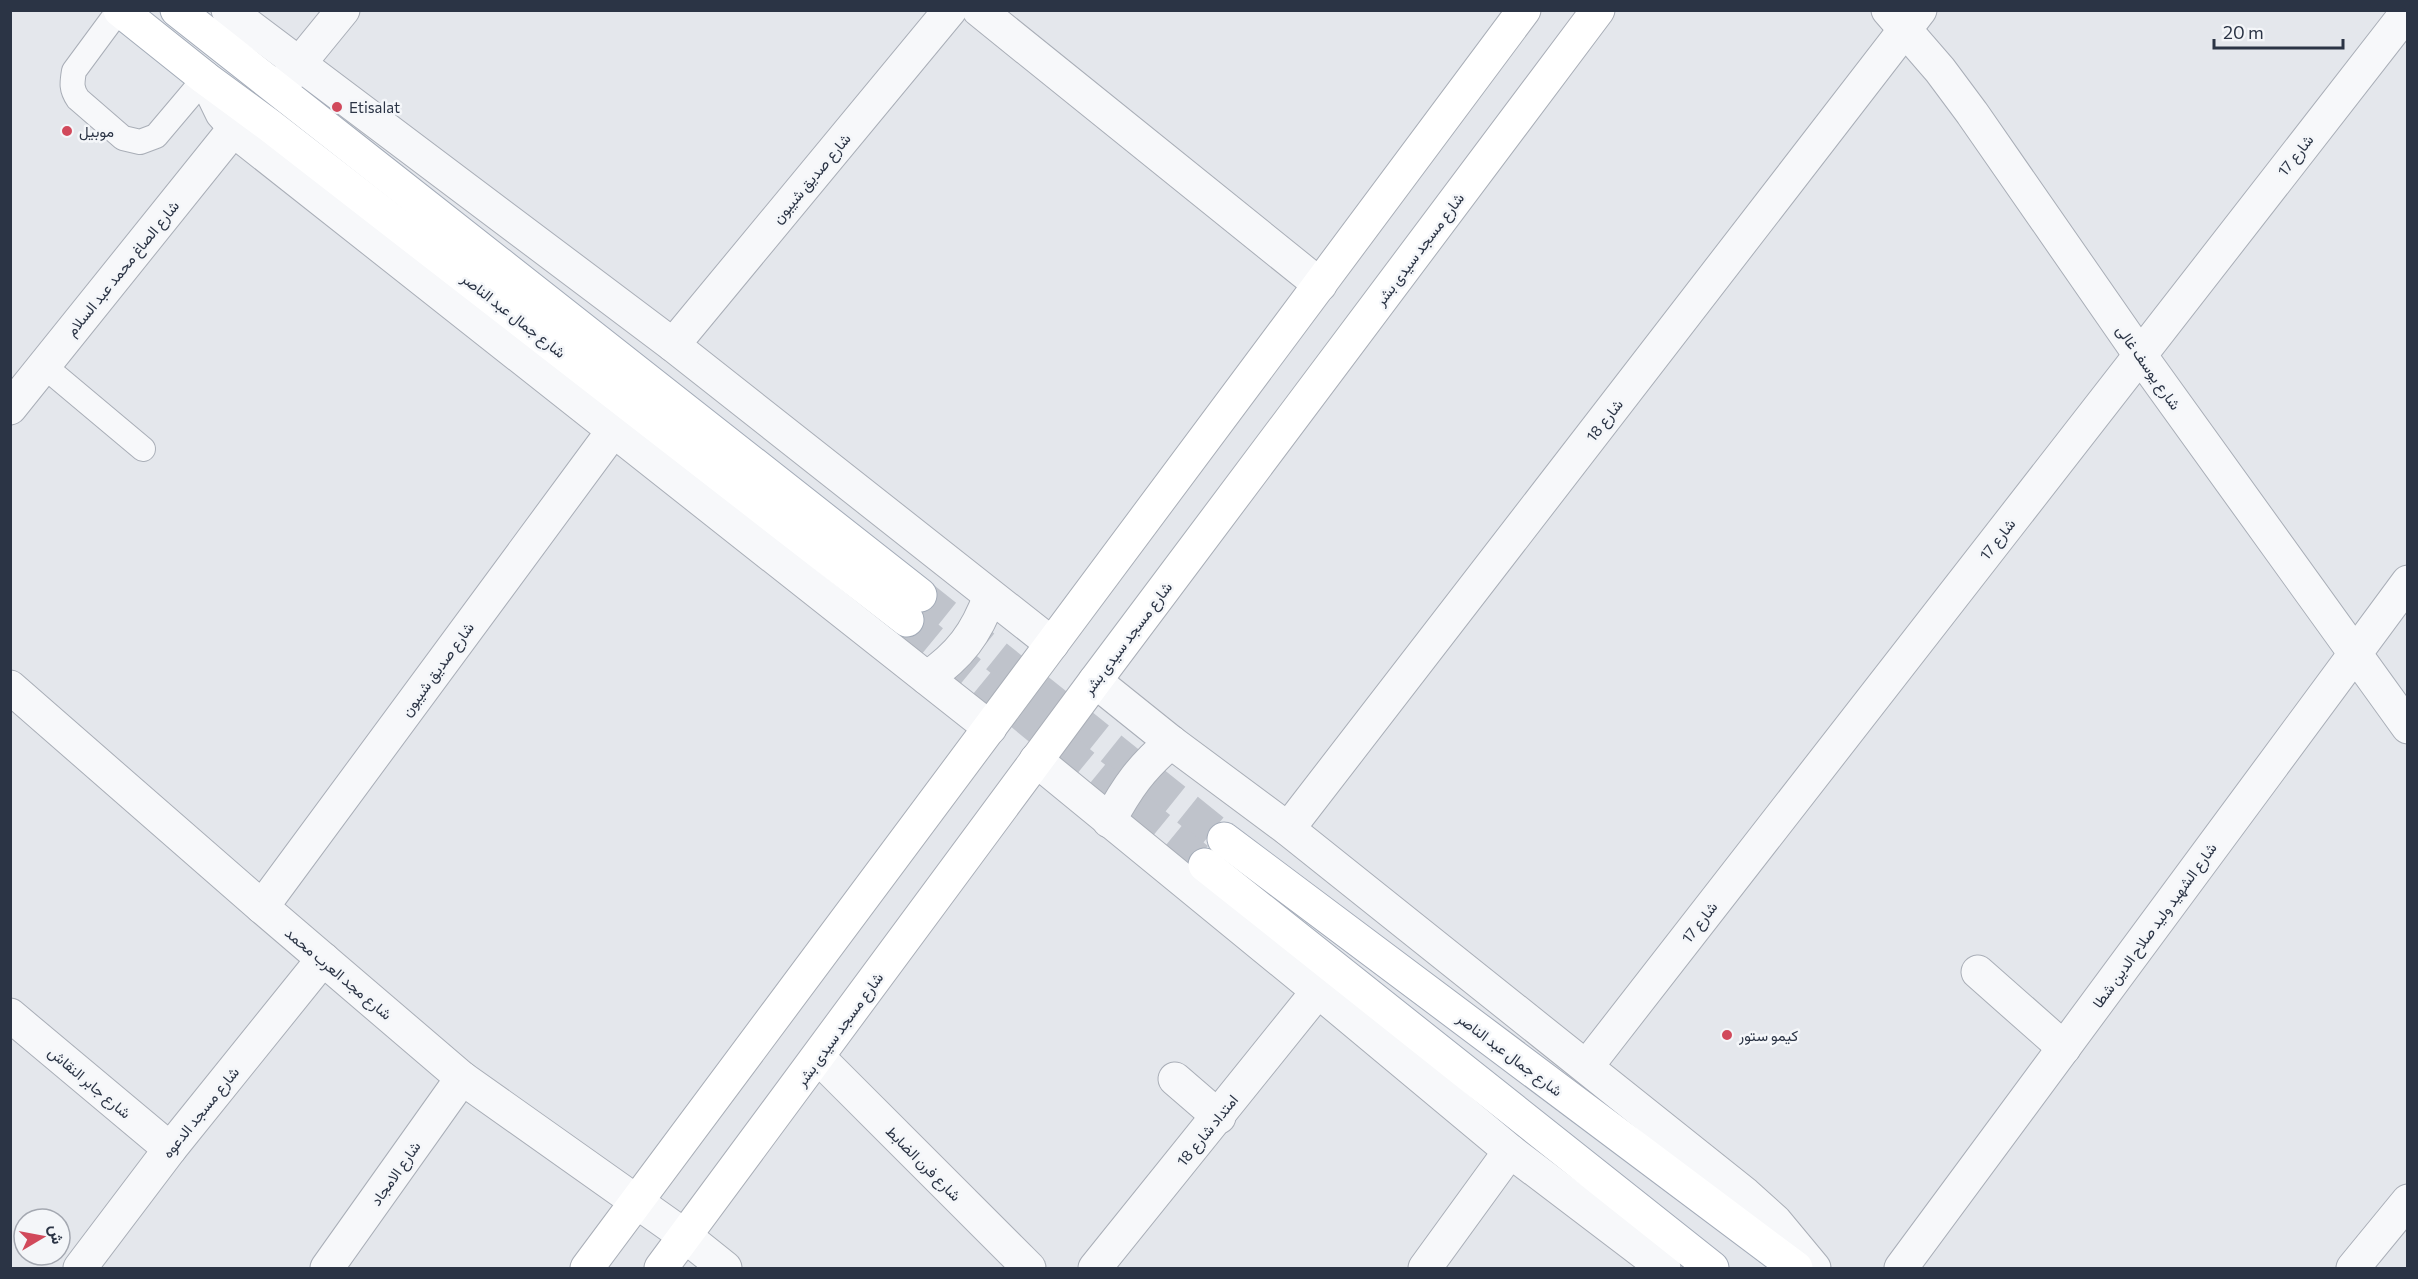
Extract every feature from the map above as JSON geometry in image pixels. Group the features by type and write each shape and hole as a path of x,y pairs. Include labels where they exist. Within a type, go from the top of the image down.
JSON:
{"main road":[{"name":"شارع جمال عبد الناصر","path":"120,10 205,78 914,608 177,10"},
{"path":"587,1269 1524,10"},
{"name":"شارع مسجد سيدى بشر","path":"661,1269 1036,760 1598,10"},
{"name":"شارع جمال عبد الناصر","path":"1224,839 1796,1269"},
{"path":"1205,865 1712,1269"}],"street":[{"path":"228,10 673,345 1052,645"},
{"path":"278,90 343,10"},
{"name":"شارع صديق شيبون","path":"673,345 950,10"},
{"path":"979,10 1320,285"},
{"name":"شارع 17","path":"1587,1066 2408,11"},
{"name":"شارع يوسف غالى","path":"1904,16 2140,355 2408,727"},
{"name":"شارع 18","path":"1288,830 1904,16"},
{"path":"205,78 222,113 234,129 612,431 990,728"},
{"name":"شارع الصاغ محمد عبد السلام","path":"10,408 234,129"},
{"name":"شارع صديق شيبون","path":"262,907 612,431"},
{"name":"شارع الشهيد وليد صلاح الدين شطا","path":"1901,1269 2408,582"},
{"path":"927,678 948,663 967,643 981,621 990,596"},
{"path":"1095,681 1587,1066 1775,1221 1814,1269"},
{"name":"شارع مجد العرب محمد","path":"10,687 462,1078 685,1236 725,1269"},
{"path":"1109,821 1125,791 1146,764 1171,742"},
{"path":"1036,760 1510,1151 1664,1269"},
{"name":"شارع مسجد الدعوه","path":"80,1269 170,1149 323,959"},
{"path":"1978,972 2064,1048"},
{"name":"امتداد شارع 18","path":"1095,1269 1318,991"},
{"name":"شارع جابر النقاش","path":"10,1015 170,1149"},
{"name":"شارع فرن الضابط","path":"818,1057 1029,1269"},
{"name":"شارع الامجاد","path":"327,1269 462,1078"},
{"path":"1174,1079 1219,1117"},
{"path":"1425,1269 1510,1151"},
{"path":"2353,1269 2408,1201"}],"lane":[{"path":"120,10 74,71 72,83 73,92 78,99 123,138 140,142 156,136 205,78"},
{"path":"44,366 143,449"}],"tunnel":[{"path":"920,595 1224,839"},
{"path":"907,620 1205,865"}],"place":[{"name":"Etisalat","path":"337,107"},
{"name":"موبيل","path":"67,131"},
{"name":"كيمو ستور","path":"1727,1035"}]}
